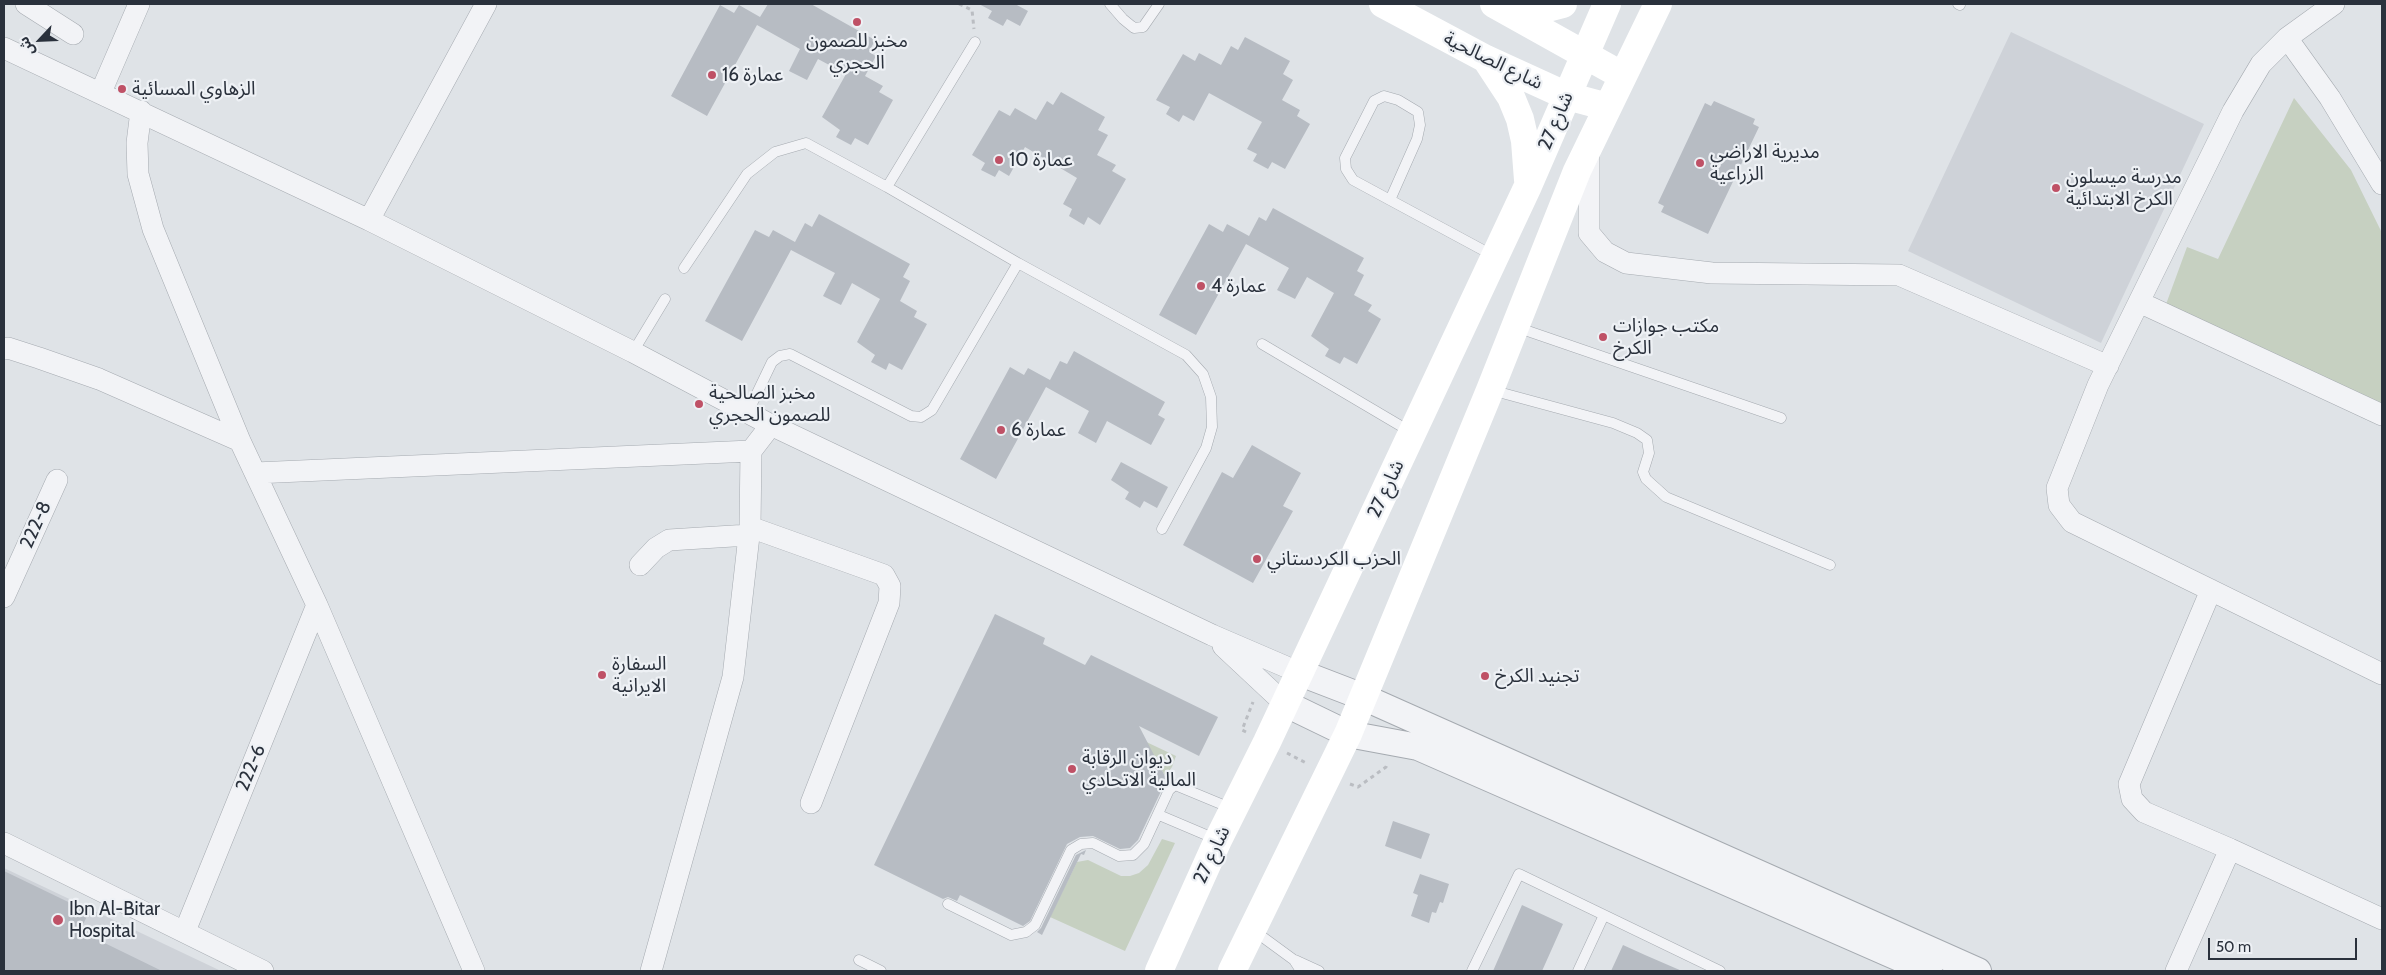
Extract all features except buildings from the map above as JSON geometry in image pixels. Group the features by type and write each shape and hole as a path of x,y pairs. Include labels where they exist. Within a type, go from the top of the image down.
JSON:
{"main road":[{"name":"شارع الصالحية","path":"1383,4 1486,59 1567,96 1608,107"},
{"path":"1503,9 1536,11 1563,4"},
{"name":"شارع 27","path":"1159,971 1218,840 1234,810 1528,186 1607,4"},
{"name":"شارع 27","path":"1232,971 1348,734 1490,390 1577,171 1658,4"},
{"path":"1503,9 1623,76"},
{"path":"1486,59 1507,91 1520,119 1528,164 1528,186"}],"street":[{"path":"26,4 73,34"},
{"path":"101,92 139,4"},
{"path":"369,220 486,4"},
{"path":"2334,4 2287,38 2261,64 2233,111 2098,385 2057,488 2059,505 2072,522 2382,674"},
{"path":"2287,38 2330,98 2382,184"},
{"path":"4,48 101,92 369,220 633,352 771,425 1212,635 1298,672 1363,697 1978,971"},
{"path":"141,111 137,143 138,174 154,229 240,441 317,605 474,971"},
{"path":"1589,146 1589,233 1605,252 1626,263 1712,273 1899,275 2108,366"},
{"path":"2139,302 2382,415"},
{"path":"4,349 8,348 32,355 99,379 240,441"},
{"path":"651,971 733,677 750,531 751,451 771,425"},
{"path":"255,473 751,451"},
{"name":"222-8","path":"4,597 57,480"},
{"path":"640,565 656,548 669,540 750,531 884,574 890,586 889,603 811,803"},
{"path":"2211,590 2130,784 2132,799 2144,812 2230,848 2382,919"},
{"name":"222-6","path":"185,931 317,605"},
{"path":"1212,635 1284,703 1348,734 1418,746 1930,971"},
{"path":"4,843 263,971"},
{"path":"2176,971 2230,848"}],"lane":[{"path":"1110,4 1134,28 1143,27 1159,4"},
{"path":"887,186 975,42"},
{"path":"1390,200 1417,139 1420,125 1418,112 1398,100 1384,96 1374,101 1345,158 1346,169 1353,180 1495,257"},
{"path":"684,268 747,174 775,152 806,144 887,186 1018,263 1186,355 1203,374 1211,397 1210,434 1206,448 1162,529"},
{"path":"748,412 772,362 780,356 790,354 911,416 921,417 932,410 1018,263"},
{"path":"633,352 664,299"},
{"path":"1515,326 1781,418"},
{"path":"1262,344 1412,432"},
{"path":"1490,390 1613,423 1637,433 1647,440 1649,453 1643,472 1646,479 1666,497 1830,565"},
{"path":"948,904 1011,935 1026,932 1035,925 1071,850 1081,844 1093,844 1119,856 1133,855 1144,844 1169,790 1175,785 1234,810"},
{"path":"1159,815 1218,840"},
{"path":"1472,971 1519,874 1604,915 1705,968 1720,971"},
{"path":"1578,971 1604,915"},
{"path":"1252,929 1294,960 1319,971"},
{"path":"859,960 881,971"},
{"path":"1294,960 1301,971"}],"path":[{"path":"959,4 972,10 975,42"}],"shaded area":[{"name":"مدرسة ميسلون الكرخ الابتدائية","path":"2011,32 2204,124 2101,343 1908,251"},
{"name":"Ibn Al-Bitar Hospital","path":"4,868 221,971 4,971"}],"green space":[{"path":"2294,98 2351,170 2382,233 2382,407 2165,307 2187,247 2218,259"},
{"path":"1140,739 1176,756 1172,767 1165,776 1158,763 1145,751"},
{"path":"1162,839 1175,843 1125,951 1050,917 1077,862 1088,860 1121,876 1130,876 1139,873 1148,865"}],"place":[{"name":"مخبز للصمون الحجري","path":"857,22"},
{"name":"عمارة 16","path":"712,75"},
{"name":"الزهاوي المسائية","path":"122,89"},
{"name":"عمارة 10","path":"999,160"},
{"name":"مديرية الاراضي الزراعية","path":"1700,163"},
{"name":"مدرسة ميسلون الكرخ الابتدائية","path":"2056,188"},
{"name":"عمارة 4","path":"1201,286"},
{"name":"مكتب جوازات الكرخ","path":"1603,337"},
{"name":"مخبز الصالحية للصمون الحجري","path":"699,404"},
{"name":"عمارة 6","path":"1001,430"},
{"name":"الحزب الكردستاني","path":"1257,559"},
{"name":"السفارة الايرانية","path":"602,675"},
{"name":"تجنيد الكرخ","path":"1485,676"},
{"name":"ديوان الرقابة المالية الاتحادي","path":"1072,769"},
{"name":"Ibn Al-Bitar Hospital","path":"58,920"}]}
